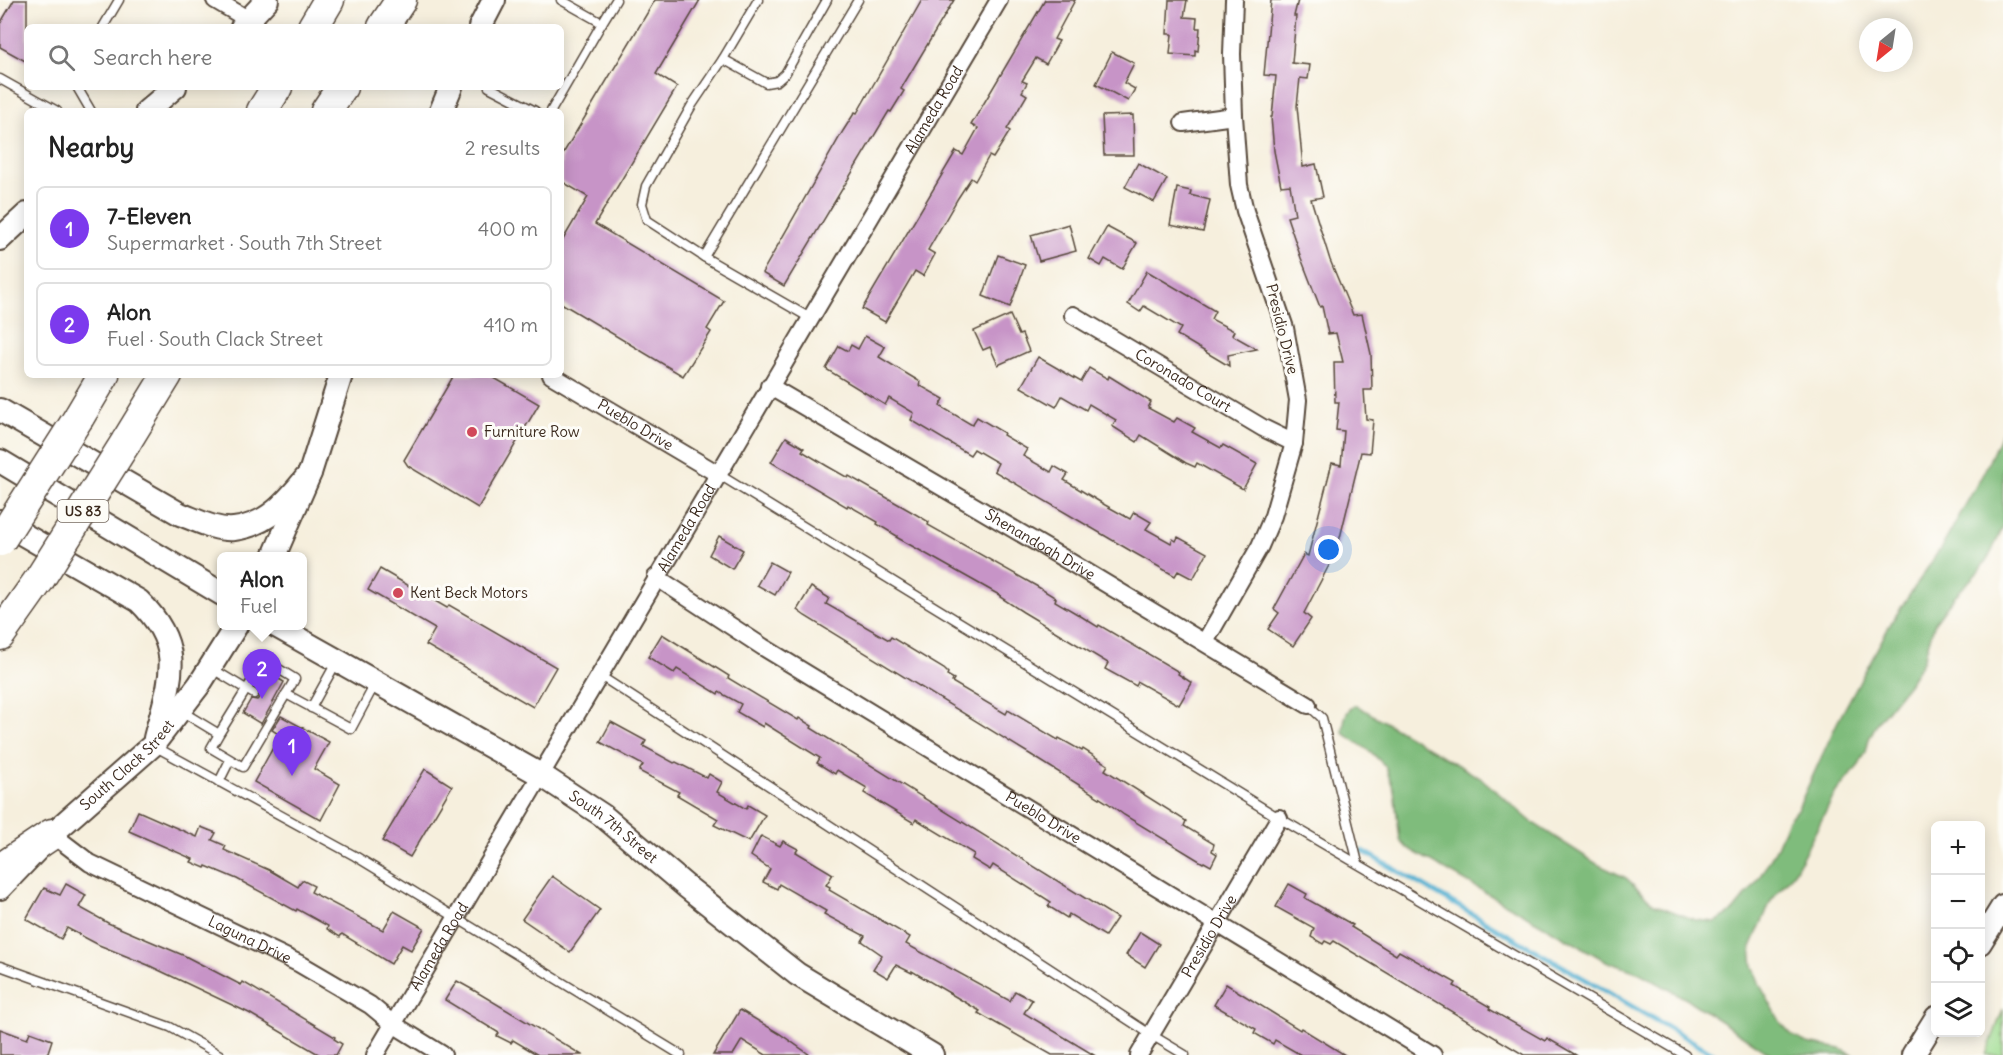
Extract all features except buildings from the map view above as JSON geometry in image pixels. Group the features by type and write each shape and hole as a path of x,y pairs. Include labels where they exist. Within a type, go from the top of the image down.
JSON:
{"highway":[{"path":"315,24 329,0"},
{"path":"375,24 389,0"},
{"path":"385,24 401,0"},
{"path":"264,108 275,90"},
{"path":"328,108 339,90"},
{"path":"0,541 102,378"},
{"name":"US 83","path":"0,635 39,580 164,378"},
{"path":"0,869 52,834"}],"main road":[{"path":"246,24 267,0"},
{"path":"482,24 494,0"},
{"path":"150,108 172,90"},
{"path":"442,108 450,90"},
{"path":"0,239 24,217"},
{"path":"276,552 310,473 340,378"},
{"path":"0,410 180,514 207,524 232,529 262,522 286,503 310,473"},
{"path":"0,461 217,591"},
{"path":"0,522 139,601 153,615 166,636 172,665 153,745"},
{"name":"South Clack Street","path":"0,888 52,834 153,745 181,711 233,630"},
{"name":"South 7th Street","path":"283,630 541,775 602,814 797,974 932,1055"},
{"path":"1985,935 2003,906"},
{"path":"1913,1055 1931,1025"}],"street":[{"path":"215,0 246,24"},
{"name":"Alameda Road","path":"375,1055 999,0"},
{"name":"Presidio Drive","path":"1205,642 1260,546 1273,516 1294,443 1298,400 1285,328 1245,211 1239,185 1232,54 1234,0"},
{"path":"1183,123 1234,116"},
{"name":"Coronado Court","path":"1073,315 1263,428 1294,443"},
{"name":"Pueblo Drive","path":"556,378 718,474"},
{"name":"Shenandoah Drive","path":"769,386 1308,705"},
{"name":"Pueblo Drive","path":"656,577 773,653 1433,1055"},
{"name":"Presidio Drive","path":"1139,1055 1279,818"},
{"name":"Laguna Drive","path":"52,834 90,863 300,964 370,1005 393,1024 443,1055"}],"lane":[{"path":"105,24 119,0"},
{"path":"561,0 602,23"},
{"path":"564,89 616,0"},
{"path":"758,0 692,105 646,186 642,204 647,220 704,257 810,318"},
{"path":"723,59 766,83 777,81 785,74 827,0"},
{"path":"704,257 858,0"},
{"path":"0,79 52,108"},
{"path":"79,90 90,108"},
{"path":"495,90 529,108"},
{"path":"553,108 563,90"},
{"path":"718,474 1279,818 1685,1055"},
{"path":"311,708 337,660"},
{"path":"269,663 295,679 286,694 274,706 243,767 211,748 250,692 259,669 269,663"},
{"path":"210,667 250,692"},
{"path":"599,675 1185,1055"},
{"path":"286,694 351,729 376,682"},
{"path":"1308,705 1322,718 1358,864"},
{"path":"181,711 219,734"},
{"path":"153,745 355,855 681,1055"},
{"path":"219,782 230,760"},
{"path":"0,966 170,1027 220,1055"}],"green space":[{"path":"2003,430 2003,526 1991,553 1979,571 1953,598 1935,622 1923,661 1912,679 1877,723 1859,765 1836,792 1795,871 1771,901 1751,947 1753,966 1760,985 1781,1023 1793,1036 1807,1043 1841,1049 1853,1055 1772,1055 1688,1000 1640,973 1606,961 1407,848 1400,840 1394,790 1385,766 1371,752 1343,733 1347,713 1356,705 1482,779 1533,823 1597,864 1626,878 1654,904 1695,920 1716,922 1733,911 1756,883 1776,849 1788,820 1798,808 1837,723 1891,623 1944,543 1984,472"},
{"path":"2003,1009 2003,1055 1986,1055"}],"waterway":[{"path":"1363,851 1716,1055"}],"place":[{"name":"Furniture Row","path":"472,432"},
{"name":"Kent Beck Motors","path":"398,593"},
{"name":"Alon","path":"262,699"},
{"name":"7-Eleven","path":"292,776"}]}
